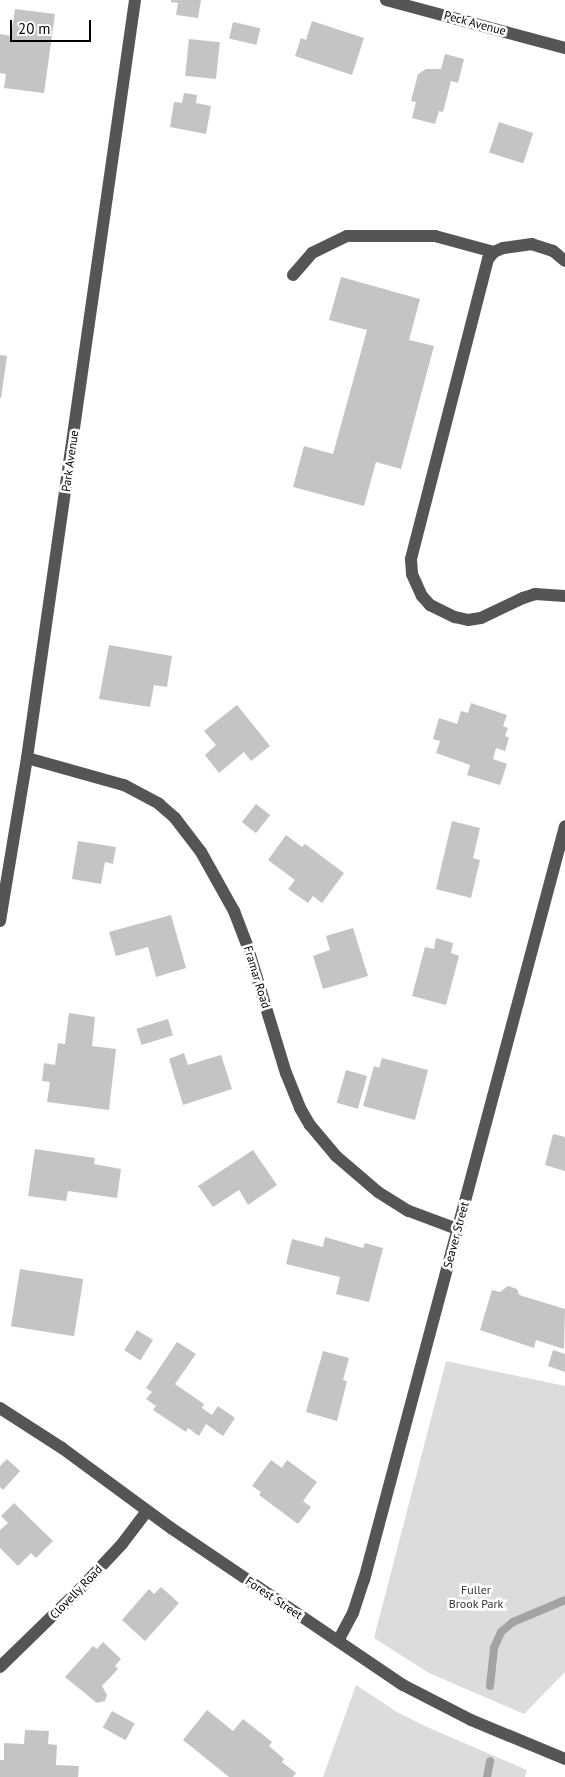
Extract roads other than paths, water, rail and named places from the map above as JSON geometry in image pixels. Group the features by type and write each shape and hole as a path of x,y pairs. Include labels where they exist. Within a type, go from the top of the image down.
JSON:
{"street":[{"name":"Park Avenue","path":"0,921 27,758 135,0"},
{"name":"Peck Avenue","path":"386,0 565,48"},
{"path":"293,275 312,253 347,236 435,236 494,252 512,245 532,244 553,251 565,261"},
{"path":"494,252 485,268 416,534 411,559 412,574 422,596 430,605 455,617 468,620 491,615 522,598 535,594 565,596"},
{"name":"Framar Road","path":"27,758 124,785 159,804 175,818 189,834 209,864 238,920 286,1073 300,1108 310,1125 336,1156 378,1192 409,1211 457,1229"},
{"name":"Seaver Street","path":"338,1641 351,1618 361,1589 565,826"},
{"name":"Forest Street","path":"0,1408 62,1448 147,1511 338,1641 432,1701 565,1759"},
{"name":"Clovelly Road","path":"0,1667 122,1544 147,1511"}],"waterway":[{"path":"490,1686 494,1648 501,1632 513,1622 565,1600"},
{"path":"487,1777 490,1761"}],"park label":[{"name":"Fuller Brook Park","path":"476,1597"}]}
